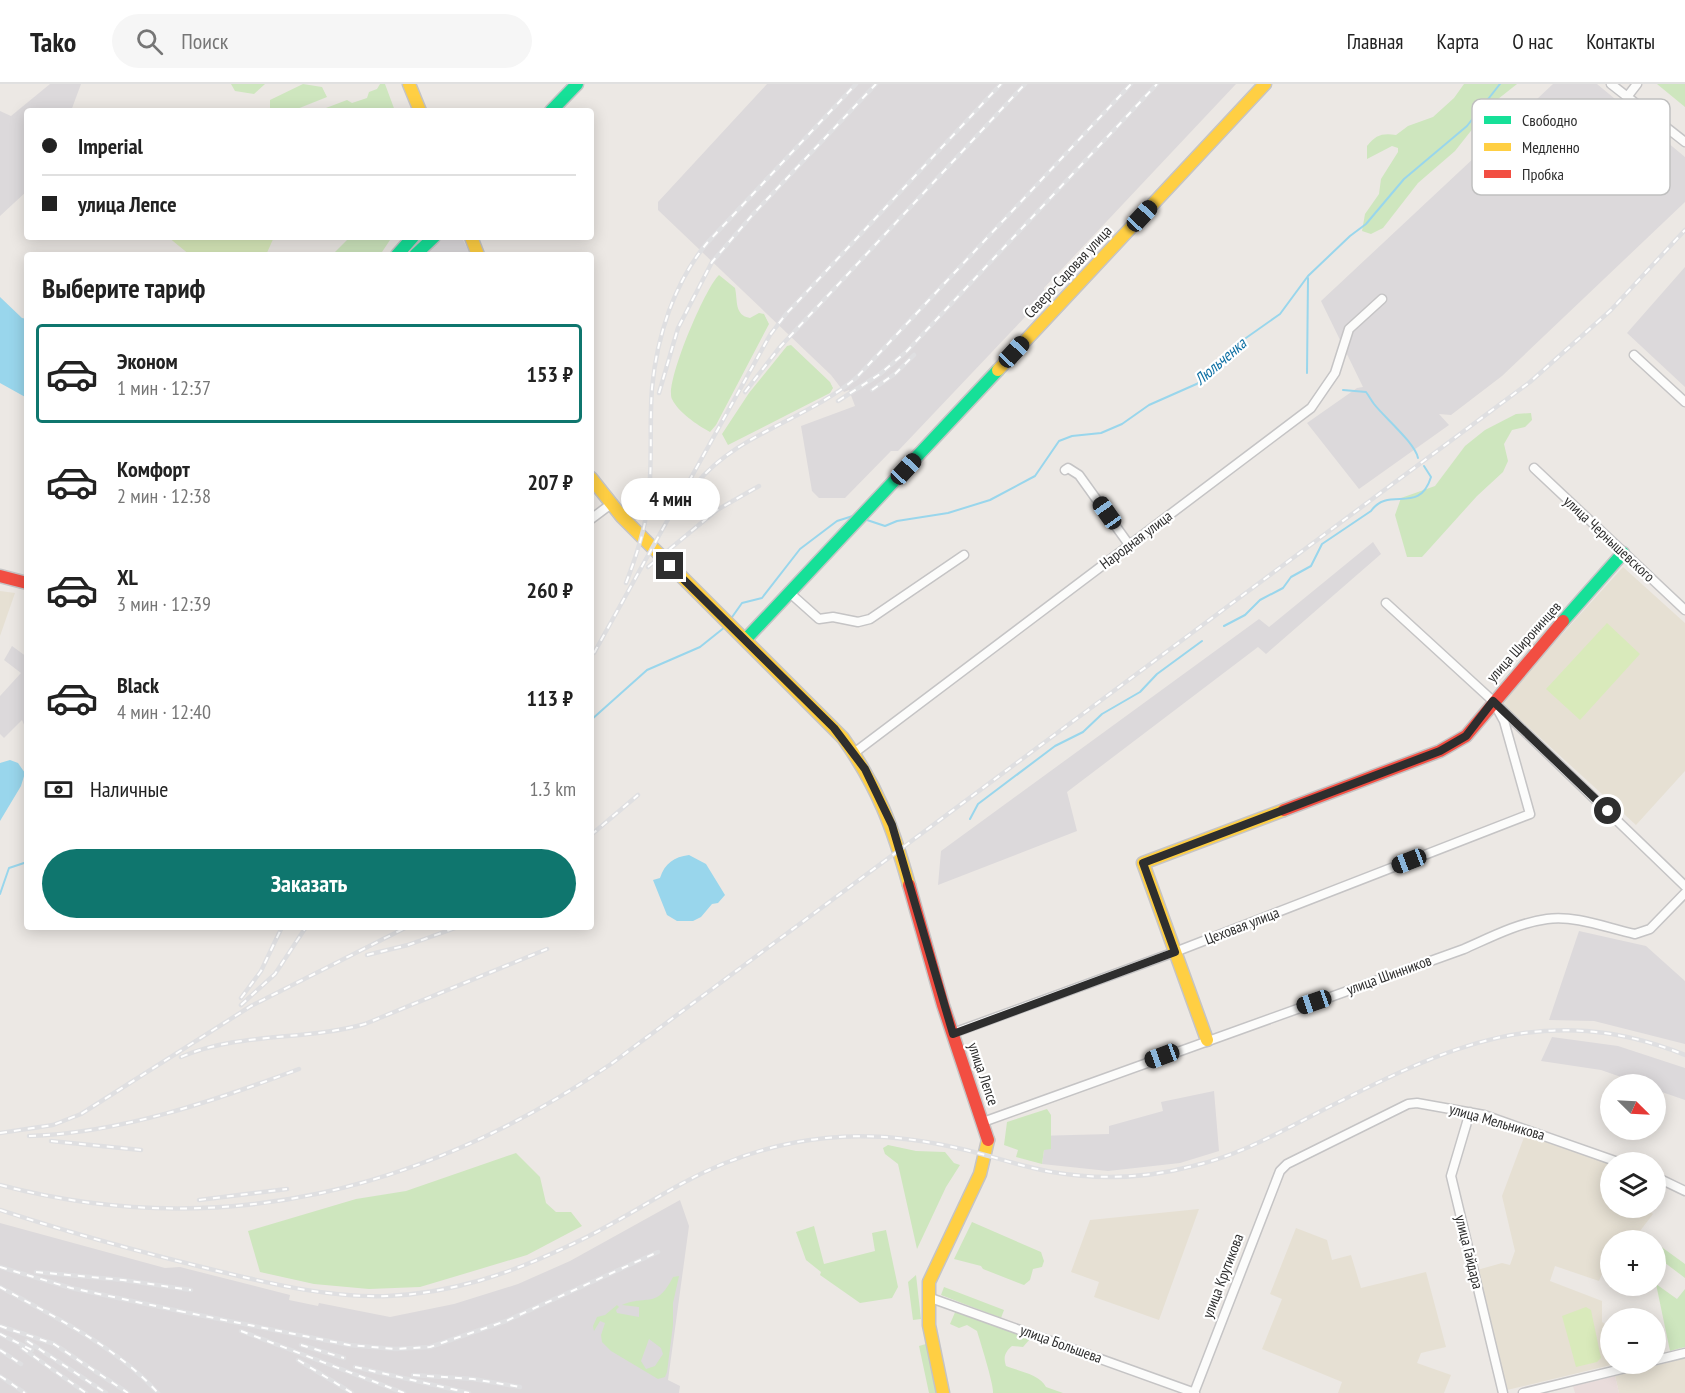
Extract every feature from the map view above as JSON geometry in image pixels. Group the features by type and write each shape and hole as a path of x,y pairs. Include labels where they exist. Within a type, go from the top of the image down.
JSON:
{"street":[{"path":"410,84 419,108"},
{"path":"554,108 577,84"},
{"name":"Северо-Садовая улица","path":"743,636 791,594 1264,84"},
{"path":"1611,84 1630,99"},
{"path":"1627,97 1637,84"},
{"path":"1670,130 1685,142"},
{"path":"400,252 410,240"},
{"path":"418,252 431,240"},
{"name":"Народная улица","path":"854,753 1311,408 1335,373 1349,328 1382,299"},
{"path":"1634,355 1685,402"},
{"path":"1065,470 1068,468 1079,474 1130,546"},
{"name":"улица Чернышевского","path":"1534,468 1685,610"},
{"name":"улица Лепсе","path":"594,482 611,504 834,728 854,753 880,796 892,825 953,1034 984,1122 988,1148 980,1173 932,1273 927,1298 929,1325 943,1393"},
{"path":"594,517 611,504"},
{"name":"улица Широнинцев","path":"1175,952 1143,863 1440,751 1466,736 1493,701 1623,553"},
{"path":"791,594 819,619 833,617 863,621 885,611 964,555"},
{"path":"0,576 24,582"},
{"path":"1386,603 1493,701 1685,886"},
{"name":"Цеховая улица","path":"953,1034 1175,952 1530,814 1504,721 1493,701"},
{"name":"улица Шинников","path":"984,1122 1464,948 1512,928 1548,919 1571,920 1635,934 1644,933 1685,894"},
{"path":"1175,952 1207,1040"},
{"name":"улица Мельникова","path":"1280,1171 1287,1164 1408,1104 1417,1103 1470,1112 1520,1126 1600,1155"},
{"name":"улица Гайдара","path":"1470,1112 1451,1176 1503,1393"},
{"name":"улица Крутикова","path":"1195,1393 1280,1171"},
{"path":"1666,1182 1685,1191"},
{"name":"улица Большева","path":"927,1298 1195,1393"},
{"path":"1666,1358 1685,1353"},
{"path":"1523,1393 1601,1374"}],"shaded area":[{"path":"50,84 81,84 72,108 24,108 24,194 0,216 0,111 11,116"},
{"path":"767,84 1236,84 1044,288 1045,296 898,451 891,451 845,498 819,498 812,491 801,426 855,406 849,390 844,392 831,375 658,210 658,202"},
{"path":"1553,84 1597,84 1615,99 1537,99"},
{"path":"1670,145 1685,157 1685,202 1502,376 1451,415 1439,414 1449,425 1359,489 1307,423 1357,388 1363,387 1321,301 1472,160 1472,195 1670,195"},
{"path":"441,240 463,240 469,252 426,252"},
{"path":"1685,267 1685,387 1627,333"},
{"path":"1373,542 1381,554 1266,654 1258,647 1067,792 1077,831 938,885 941,851 1259,619 1269,627"},
{"path":"1623,567 1685,623 1685,771 1636,825 1501,702"},
{"path":"0,591 15,593 0,636"},
{"path":"12,646 24,655 24,725 22,720 4,738 0,734 0,696 21,673 4,660"},
{"path":"1579,931 1646,946 1685,981 1685,1044 1594,1021 1549,1020"},
{"path":"1552,1037 1618,1046 1685,1068 1685,1100 1666,1093 1666,1074 1612,1074 1601,1070 1541,1061"},
{"path":"1214,1091 1219,1151 1180,1163 1108,1171 1042,1164 1044,1150 1036,1136 1109,1134 1109,1126 1163,1111 1161,1102"},
{"path":"1526,1132 1600,1160 1600,1218 1650,1218 1641,1230 1600,1230 1599,1281 1555,1266 1550,1281 1602,1301 1600,1368 1507,1390 1477,1270 1502,1263 1510,1265 1515,1251 1502,1196"},
{"path":"680,1200 689,1226 668,1380 680,1386 679,1393 0,1393 0,1223 165,1268 180,1267 290,1295 289,1300 318,1306 319,1303 390,1317 454,1304 518,1284 570,1261"},
{"path":"1199,1209 1159,1320 1094,1297 1099,1282 1071,1272 1090,1220"},
{"path":"1296,1228 1327,1240 1332,1260 1351,1255 1361,1288 1426,1272 1446,1347 1421,1353 1417,1363 1451,1375 1444,1393 1338,1393 1342,1382 1262,1349 1282,1299 1270,1294"},
{"path":"1685,1358 1685,1393 1619,1393 1615,1376 1666,1374 1666,1363"},
{"path":"1615,1376 1619,1393 1575,1393 1573,1386"}],"green space":[{"path":"231,84 265,84 254,94 235,91"},
{"path":"303,84 322,87 327,97 300,108 270,108 270,100"},
{"path":"380,84 385,84 394,108 326,108 347,100 352,103 367,98 369,92 377,89"},
{"path":"1464,84 1517,84 1498,99 1472,99 1472,130 1455,151 1418,183 1383,228 1371,234 1362,231 1365,214 1379,194 1381,179 1398,152 1398,148 1392,146 1367,159 1367,146 1373,139 1387,134 1396,135 1408,126 1433,117 1454,98"},
{"path":"1657,84 1685,84 1685,107"},
{"path":"172,240 273,240 267,252 186,252"},
{"path":"347,240 390,240 382,252 335,252"},
{"path":"719,275 735,288 741,314 750,318 759,313 764,314 769,324 716,425 710,432 679,409 672,399 671,390 680,356 696,315"},
{"path":"791,345 830,382 833,388 830,393 728,445 722,434 749,393 787,346"},
{"path":"1531,413 1532,420 1525,427 1512,430 1504,444 1508,461 1503,472 1477,496 1422,557 1407,557 1395,515 1401,498 1435,486 1465,446 1485,430 1516,414"},
{"path":"1607,623 1640,654 1580,720 1546,689"},
{"path":"1047,1109 1051,1115 1051,1149 1044,1150 1042,1164 1016,1157 1018,1150 1004,1145 1007,1122"},
{"path":"888,1145 916,1151 945,1152 954,1163 960,1165 946,1187 917,1249 898,1164 885,1154 883,1148"},
{"path":"516,1153 540,1177 546,1203 556,1212 571,1212 582,1226 527,1255 420,1287 369,1289 314,1284 260,1272 248,1231 356,1199 406,1191"},
{"path":"972,1222 1041,1252 1044,1261 1042,1267 1033,1269 1030,1280 1024,1285 983,1269 981,1266 954,1259"},
{"path":"814,1226 824,1264 875,1251 872,1233 886,1230 898,1287 892,1298 860,1303 820,1275 821,1272 806,1260 796,1232"},
{"path":"1666,1250 1685,1264 1685,1278 1666,1264"},
{"path":"916,1275 921,1319 913,1320 908,1282"},
{"path":"679,1276 673,1303 673,1325 667,1372 665,1377 658,1379 611,1351 602,1342 601,1335 605,1323 600,1321 594,1331 593,1326 597,1317 605,1315 617,1305 619,1307 616,1310 617,1313 639,1317 639,1307 622,1305 651,1299 662,1294 673,1277","holes":["649,1339 661,1348 663,1354 655,1366 646,1369 641,1361"]},
{"path":"944,1287 1004,1310 1001,1318 941,1295"},
{"path":"1685,1289 1685,1347 1670,1351 1666,1332 1666,1308 1661,1308 1659,1296 1666,1296 1666,1291 1677,1299"},
{"path":"1586,1307 1591,1310 1600,1353 1600,1359 1597,1362 1576,1367 1562,1316"},
{"path":"956,1310 1030,1339 1023,1347 1012,1346 1010,1348 1005,1357 1006,1366 1034,1376 1046,1387 1063,1393 993,1393 977,1331 967,1325 959,1328 950,1324"},
{"path":"926,1344 937,1393 929,1393 919,1346"}],"water":[{"path":"0,297 24,318 24,396 0,383"},
{"path":"10,760 18,763 24,772 24,776 21,786 0,821 0,763"},
{"path":"689,855 706,864 725,895 718,903 712,904 701,917 693,921 677,921 667,915 653,880 660,878 671,862"}],"waterway":[{"name":"Люльченка","path":"1488,99 1500,84"},
{"name":"Люльченка","path":"864,519 885,526 897,521 948,513 990,500 1035,476 1059,441 1072,436 1101,433 1122,424 1149,405 1201,382 1236,345 1280,314 1308,276 1366,224 1404,179 1472,120"},
{"path":"1307,373 1308,278"},
{"path":"1343,390 1366,392 1411,445 1418,458"},
{"path":"1224,626 1245,615 1260,600 1283,588 1291,577 1311,566 1322,544 1378,504 1386,500 1419,495 1426,489 1431,477 1424,466"},
{"path":"730,620 742,603 762,598 800,549 837,521 856,515"},
{"path":"594,717 647,670 700,647 725,627"},
{"path":"970,819 978,804 1055,746 1083,732 1102,714 1140,692 1157,674 1202,641"},
{"path":"0,894 9,868 24,863"}],"railway":[{"path":"626,583 640,544 648,503 654,368 663,330 676,293 685,275 707,243 856,84"},
{"path":"659,393 678,328 712,262 754,213 876,84"},
{"path":"594,653 770,335 786,314 1001,84"},
{"path":"745,392 780,347 1025,84"},
{"path":"696,484 732,452 816,405 856,378 1131,84"},
{"path":"838,401 880,374 907,351 1157,84"},
{"path":"0,1185 82,1202 162,1208 241,1205 319,1194 394,1173 468,1144 541,1108 611,1064 1530,382 1611,310 1685,230"},
{"path":"872,390 896,373 914,355"},
{"path":"648,567 717,510 759,486"},
{"path":"594,832 638,795"},
{"path":"241,998 261,971 281,930"},
{"path":"241,1005 275,974 304,930"},
{"path":"0,1133 53,1125 81,1114 251,1006 401,930"},
{"path":"367,955 408,945 450,930"},
{"path":"181,1057 226,1044 319,1033 365,1024 547,949"},
{"path":"0,1210 138,1251 283,1286 346,1295 412,1294 457,1286 523,1266 596,1232 700,1174 752,1153 807,1140 861,1136 896,1138 949,1146 1069,1175 1105,1177 1141,1175 1176,1170 1227,1156 1412,1067 1455,1050 1498,1038 1541,1031 1587,1031 1634,1039 1685,1055"},
{"path":"29,1136 64,1134 132,1122 234,1093 299,1069"},
{"path":"51,1141 141,1150"},
{"path":"199,1200 287,1189"},
{"path":"179,1311 349,1345 395,1349 430,1347 506,1321 658,1252"},
{"path":"0,1267 71,1288 184,1312"},
{"path":"36,1272 123,1280 191,1290"},
{"path":"0,1287 63,1321 104,1347 141,1376 158,1393"},
{"path":"0,1326 54,1344 128,1393"},
{"path":"241,1331 404,1393"},
{"path":"0,1334 32,1350"},
{"path":"27,1341 106,1393"},
{"path":"301,1345 344,1358"},
{"path":"22,1348 86,1393"},
{"path":"0,1350 21,1364"},
{"path":"298,1360 352,1393"},
{"path":"355,1367 469,1393"},
{"path":"413,1375 473,1379 520,1387"},
{"path":"0,1376 25,1393"}],"traffic: fast":[{"path":"554,108 577,84"},
{"path":"400,252 410,240"},
{"path":"418,252 431,240"},
{"path":"746,639 998,370"},
{"path":"1563,621 1623,553"}],"traffic: slow":[{"path":"409,84 419,108"},
{"path":"998,370 1265,84"},
{"path":"472,240 477,252"},
{"path":"594,482 622,517 843,738 866,774 883,808 909,885"},
{"path":"1207,1040 1143,863 1284,810"},
{"path":"943,1393 929,1325 929,1282 980,1174 988,1140"}],"traffic: jam":[{"path":"0,576 24,582"},
{"path":"1284,810 1440,751 1466,736 1563,621"},
{"path":"909,885 943,1005 988,1140"}],"route":[{"path":"670,566 747,639 834,728 865,769 892,825 906,881 953,1034 1175,952 1143,863 1440,751 1466,736 1493,701 1608,811"}]}
